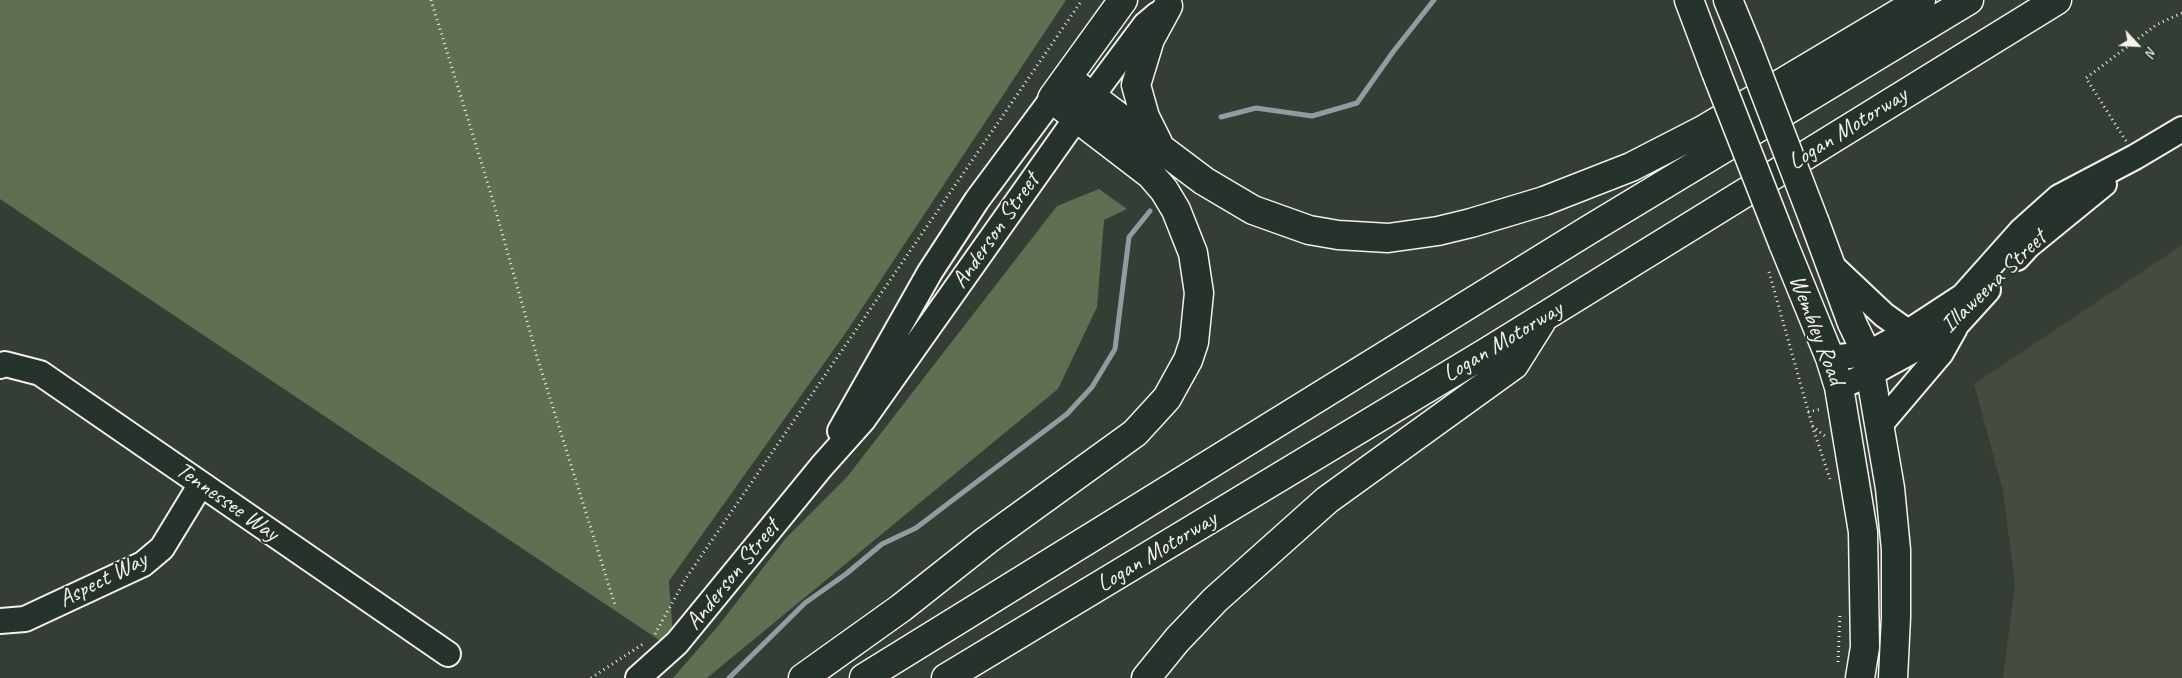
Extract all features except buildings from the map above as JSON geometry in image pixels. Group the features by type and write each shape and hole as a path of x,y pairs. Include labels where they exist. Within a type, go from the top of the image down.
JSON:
{"main road":[{"name":"Anderson Street","path":"1060,88 1123,0"},
{"name":"Wembley Road","path":"1689,0 1783,243 1830,358 1839,388 1863,532 1865,647 1849,674"},
{"name":"Wembley Road","path":"1728,0 1868,364 1890,488 1896,550 1896,617 1893,678"},
{"path":"1060,88 1085,106 1160,146 1229,197 1278,220 1301,228 1362,238 1388,238 1438,231 1544,200 1586,186 1640,162 1703,130 1921,0"},
{"name":"Logan Motorway","path":"864,678 1604,220 1969,0"},
{"name":"Logan Motorway","path":"946,678 1544,317 2057,0"},
{"path":"1160,146 1145,117 1136,85 1150,39 1170,3"},
{"path":"803,678 901,608 987,540 1134,433 1167,398 1179,378 1194,342 1199,293 1193,253 1187,231 1168,196 1151,175 1085,106"},
{"path":"1146,678 1177,640 1215,600 1327,500 1514,366 1544,317"}],"street":[{"name":"Anderson Street","path":"638,678 677,643 822,466 863,420 1085,106 1145,25 1170,3"},
{"name":"Anderson Street","path":"822,466 849,412 930,272 977,200 1060,88"},
{"name":"Illaweena Street","path":"1839,388 1908,332 1963,296 2021,231 2059,197 2135,157 2182,129"},
{"name":"Illaweena Street","path":"1830,358 1868,364 1936,338 1958,322 2028,246 2135,157"},
{"path":"1831,265 1884,316 1908,332"},
{"path":"1879,426 1941,353 1958,322"},
{"name":"Tennessee Way","path":"0,366 5,364 40,373 448,654"},
{"name":"Aspect Way","path":"0,620 25,619 143,564 162,548 201,484"}],"path":[{"path":"431,0 492,194 538,360 615,605"},
{"path":"651,638 672,606 686,578 1082,0"},
{"path":"2135,157 2086,78 2156,25 2182,13"},
{"path":"1767,265 1808,412 1833,487"},
{"path":"1808,412 1821,408"},
{"path":"1840,606 1849,674"},
{"path":"591,678 646,642"}],"shaded area":[{"path":"2182,245 2182,678 2003,678 2015,585 2003,491 1974,384"}],"green space":[{"path":"0,0 1066,0 847,331 669,581 674,650 0,199"},
{"path":"1099,189 1127,209 1104,220 1097,307 1058,389 707,678 673,678 719,625 786,538 847,477 1057,206"}],"waterway":[{"path":"1221,117 1256,108 1312,116 1357,103 1393,52 1434,0"},
{"path":"729,678 805,603 846,574 882,544 916,528 1067,414 1092,387 1115,349 1129,237 1150,211"}]}
